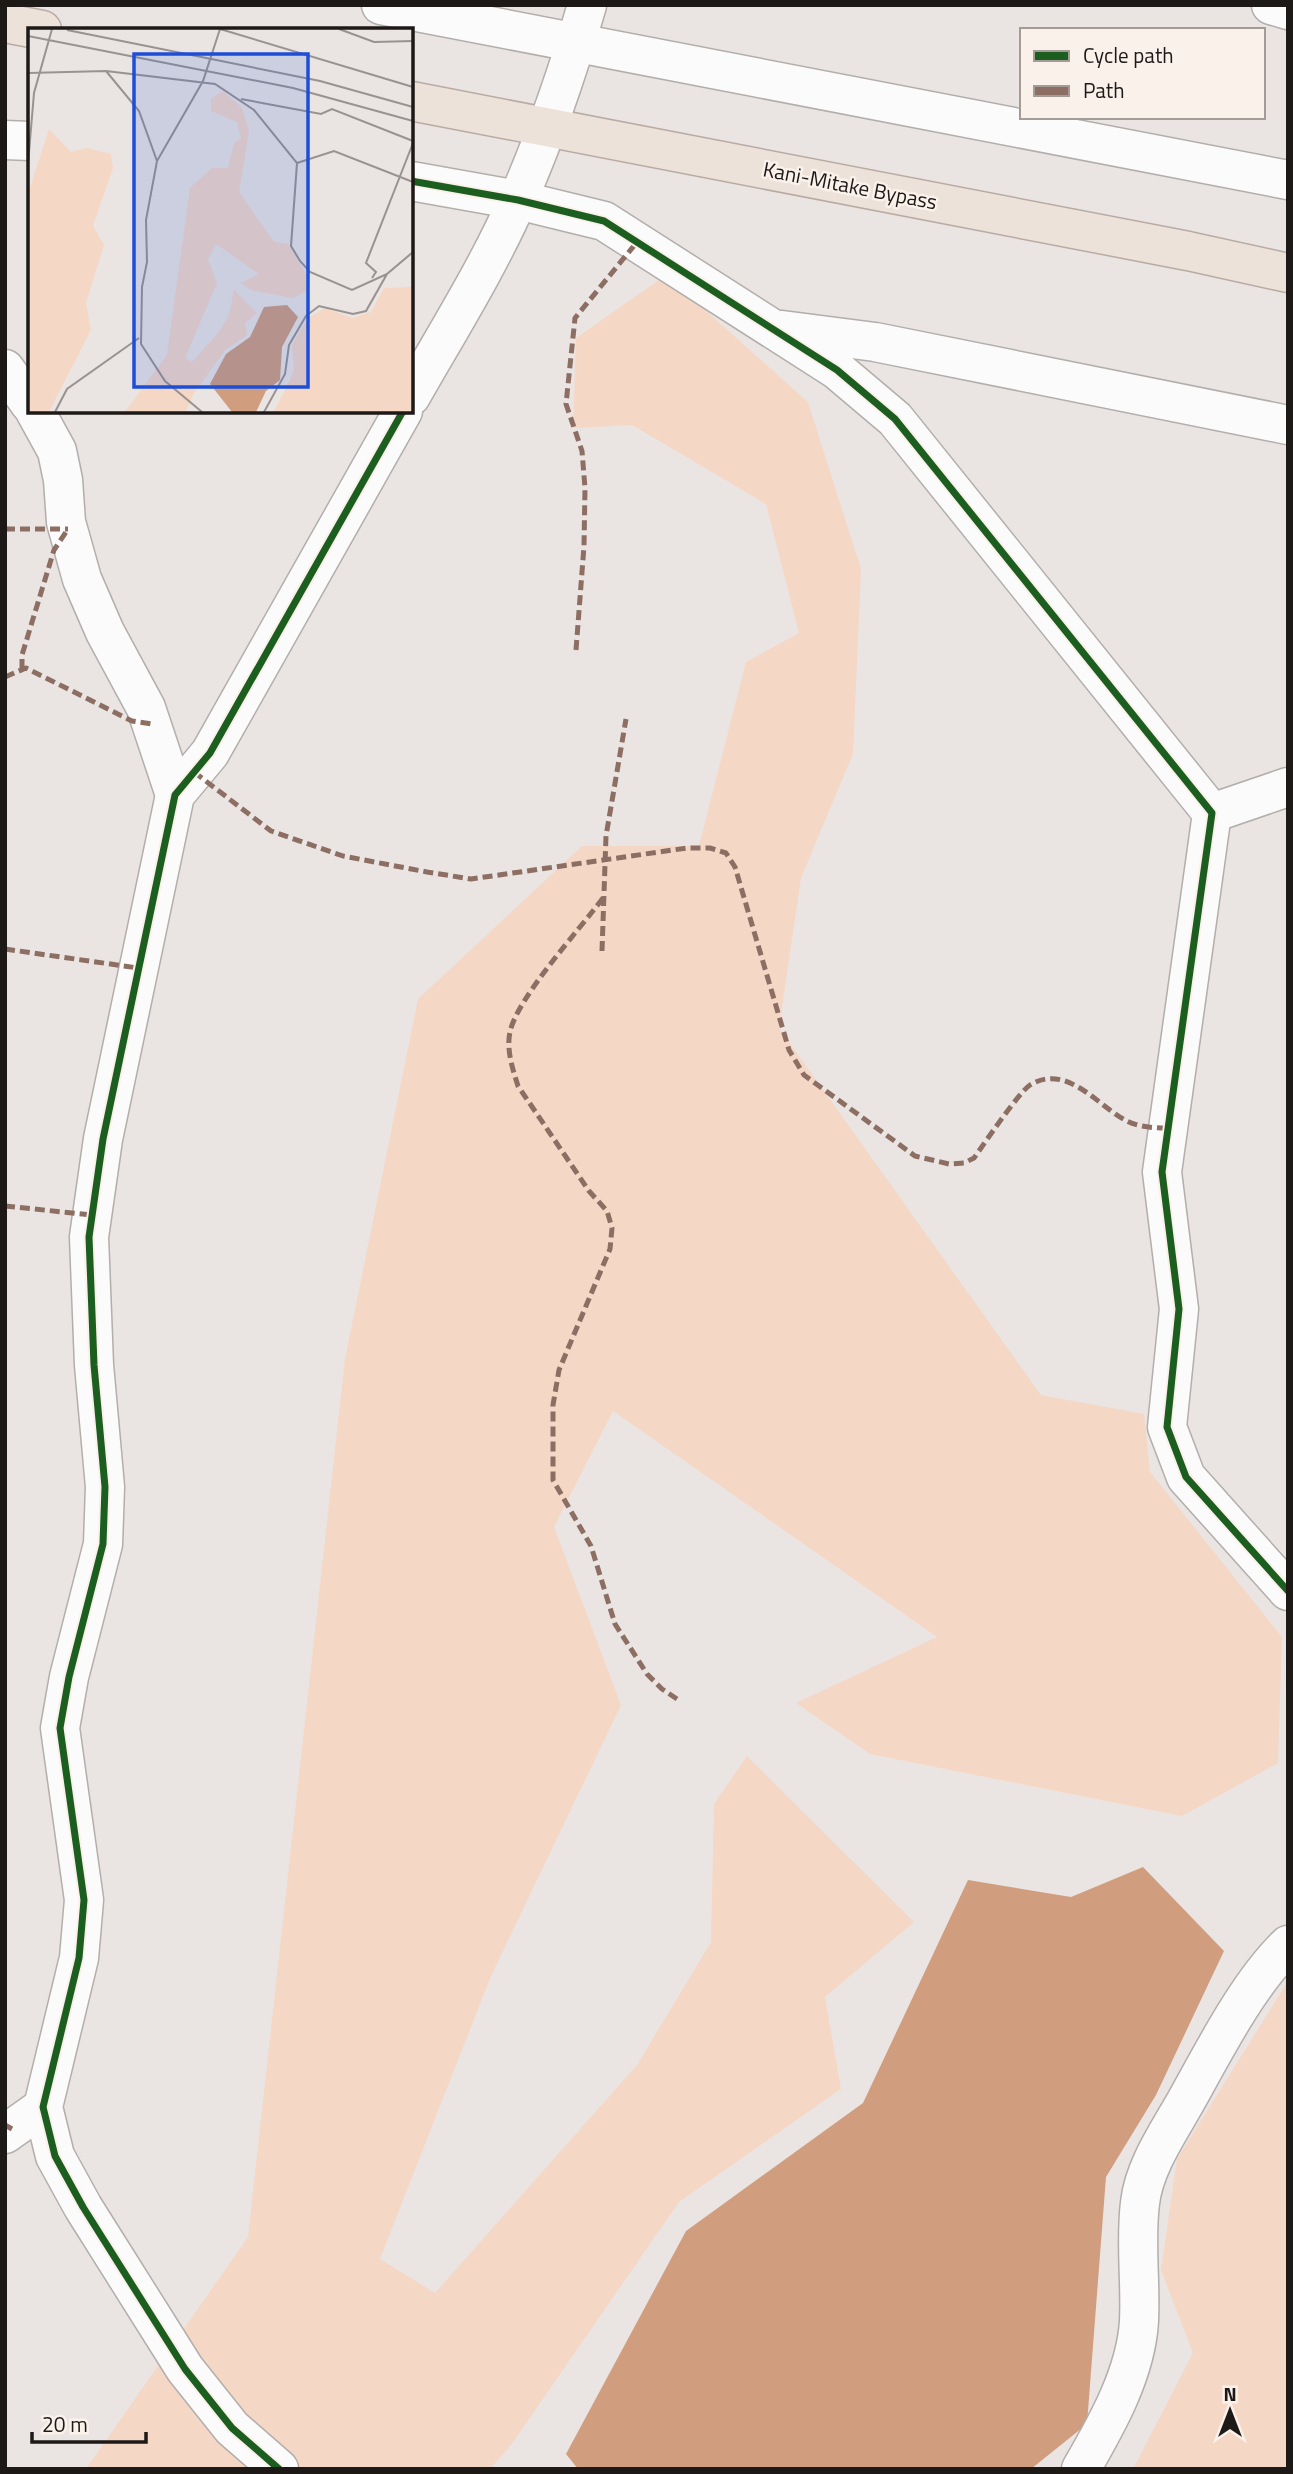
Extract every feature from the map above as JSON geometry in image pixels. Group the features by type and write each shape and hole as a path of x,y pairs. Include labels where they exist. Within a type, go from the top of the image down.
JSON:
{"highway":[{"path":"5,23 31,28"},
{"name":"Kani-Mitake Bypass","path":"413,101 1188,251 1288,273"}],"street":[{"path":"381,5 1288,180"},
{"path":"413,392 518,200 548,128 587,5"},
{"path":"1270,5 1288,10"},
{"path":"5,140 28,141"},
{"path":"413,181 518,200 604,221 837,370 895,419 1212,813 1162,1172 1179,1309 1167,1427 1186,1477 1288,1591"},
{"path":"773,329 875,342 1288,425"},
{"path":"5,369 28,401"},
{"path":"36,413 57,450 63,480 66,522 82,579 105,632 146,708 175,795"},
{"path":"279,2469 232,2428 185,2369 83,2207 55,2156 43,2107 79,1958 84,1900 60,1728 69,1677 103,1544 105,1487 94,1365 89,1237 103,1139 175,795 210,752 401,413"},
{"path":"1212,813 1288,787"},
{"path":"1081,2469 1098,2440 1128,2375 1139,2323 1140,2201 1153,2159 1213,2052 1253,1989 1288,1945"},
{"path":"5,2134 43,2107"}],"shaded area":[{"path":"666,275 808,402 861,569 853,754 801,878 779,1028 1041,1395 1144,1414 1150,1472 1282,1637 1278,1763 1182,1816 870,1754 796,1703 937,1637 613,1411 554,1527 621,1705 491,1976 380,2259 435,2293 637,2065 711,1942 714,1804 747,1756 914,1922 825,1997 841,2089 679,2202 511,2445 490,2469 86,2469 248,2237 345,1359 418,999 582,846 699,846 746,662 799,633 766,504 632,425 573,428 576,338"},
{"path":"1143,1867 1224,1951 1156,2095 1106,2177 1087,2424 1031,2469 578,2469 566,2454 686,2231 863,2103 968,1880 1071,1897"},
{"path":"1288,1981 1288,2469 1133,2469 1193,2353 1161,2270 1177,2159"}],"marked path":[{"path":"576,650 584,546 585,488 582,451 566,404 575,318 637,242"},
{"path":"5,529 68,529"},
{"path":"22,669 22,655 54,550 68,529"},
{"path":"5,677 26,668 132,721 152,724"},
{"path":"602,951 606,836 626,719"},
{"path":"194,772 271,831 343,856 471,879 687,848 710,848 726,853 735,867 789,1050 804,1075 915,1156 949,1164 964,1163 974,1158 1025,1090 1043,1080 1068,1082 1130,1122 1145,1127 1167,1128"},
{"path":"603,898 524,1001 510,1032 509,1053 518,1086 589,1191 607,1211 612,1228 610,1249 559,1370 553,1405 553,1480 591,1546 615,1624 647,1674 677,1699"},
{"path":"5,949 138,968"},
{"path":"5,1206 92,1215"},
{"path":"5,2125 12,2129"}],"cycle path":[{"path":"413,181 518,200 604,221 837,370 895,419 1212,813 1162,1172 1179,1309 1167,1427 1186,1477 1288,1591"},
{"path":"279,2469 232,2428 185,2369 83,2207 55,2156 43,2107 79,1958 84,1900 60,1728 69,1677 103,1544 105,1487 94,1365 89,1237 103,1139 175,795 210,753 402,413"}]}
